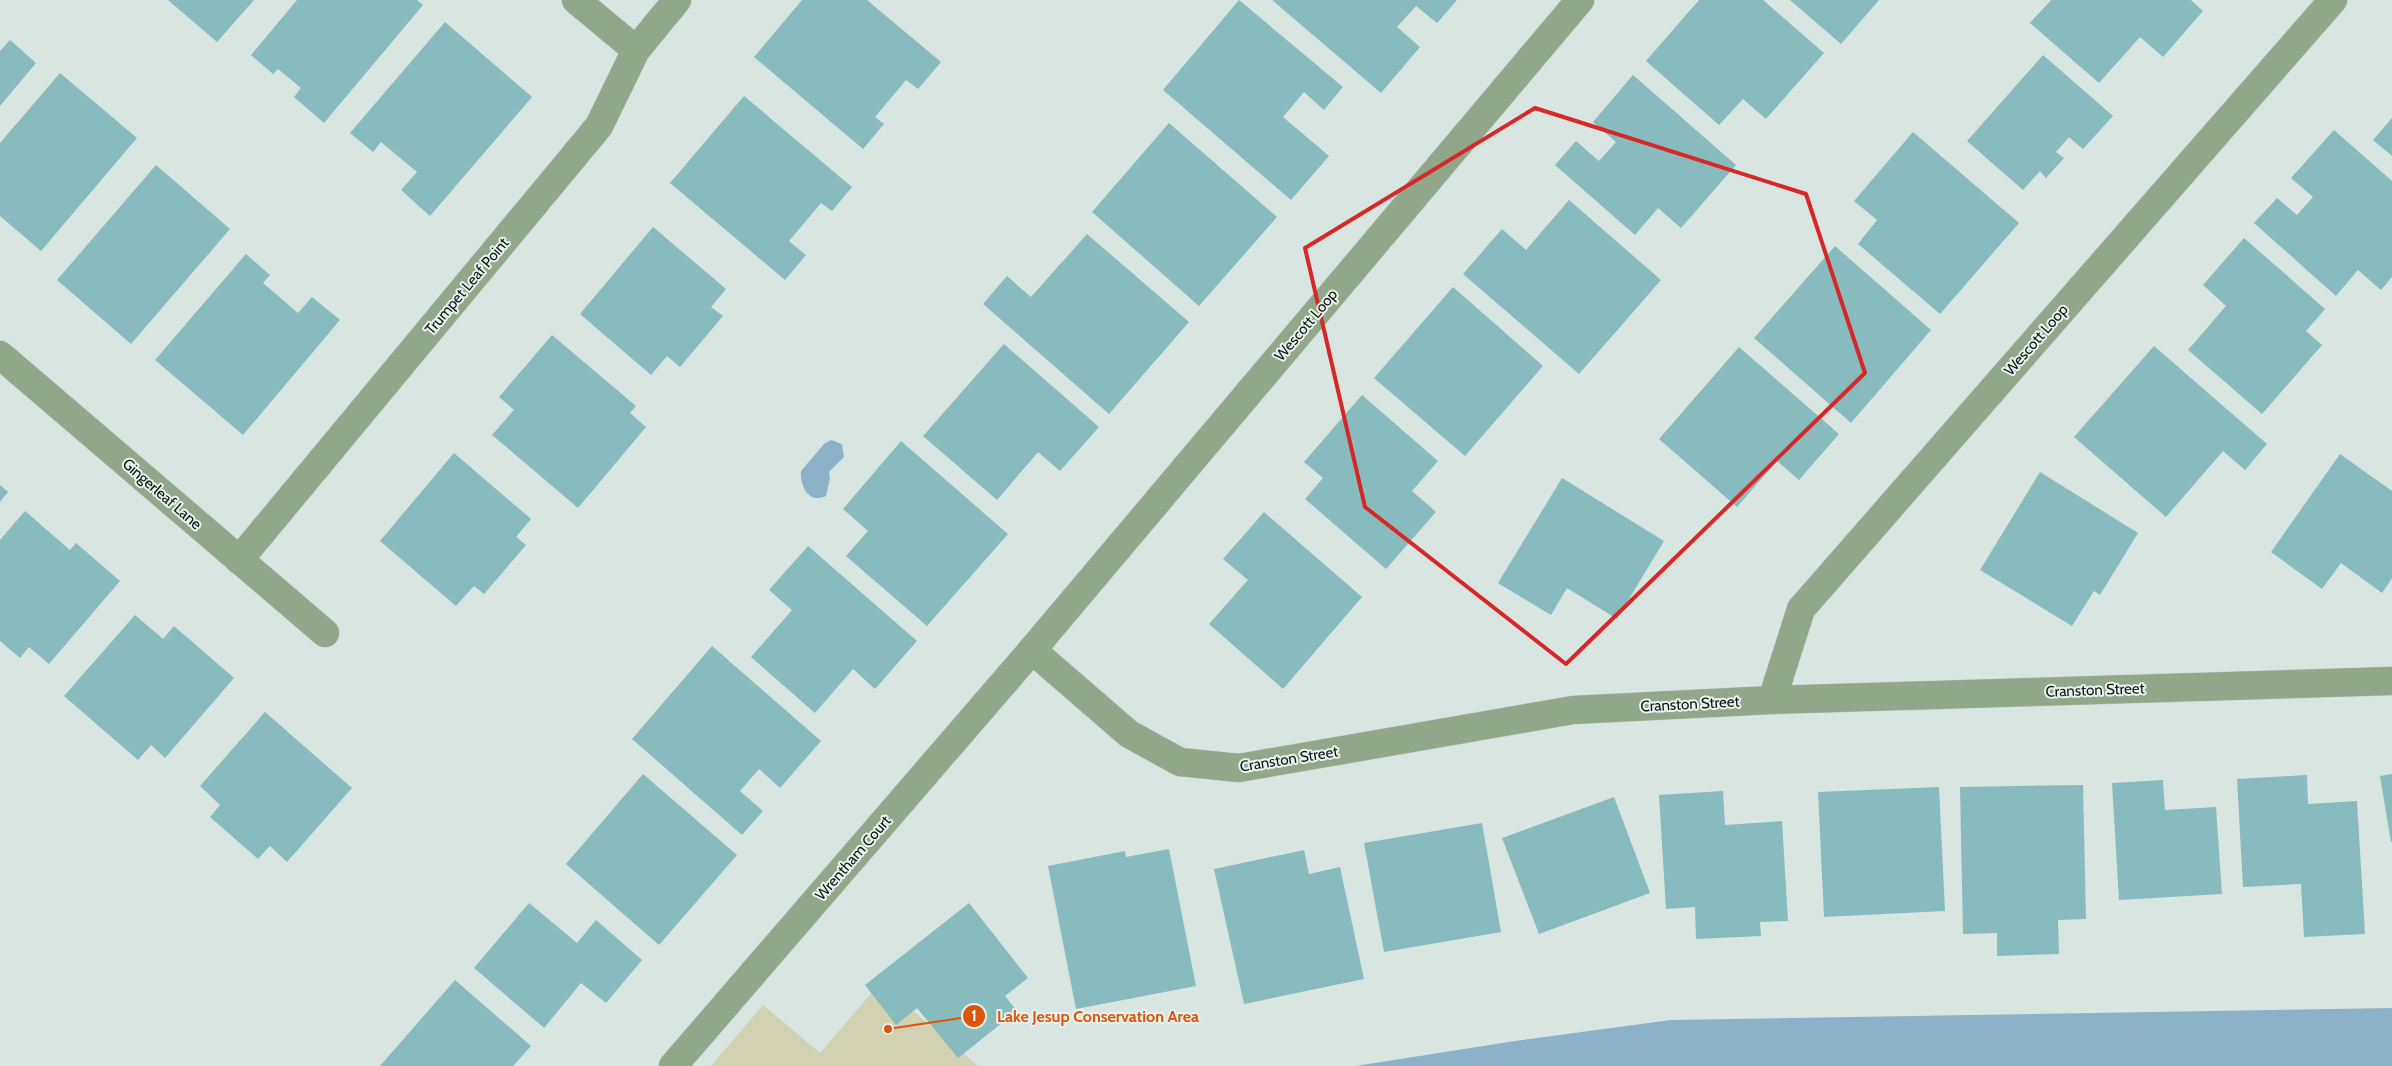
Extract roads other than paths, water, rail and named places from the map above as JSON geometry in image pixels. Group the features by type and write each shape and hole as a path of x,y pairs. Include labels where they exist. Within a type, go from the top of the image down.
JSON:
{"street":[{"path":"576,0 636,50"},
{"name":"Trumpet Leaf Point","path":"239,560 600,126 636,50 677,0"},
{"name":"Wescott Loop","path":"1032,650 1580,0"},
{"name":"Wescott Loop","path":"1772,700 1801,609 2333,0"},
{"name":"Gingerleaf Lane","path":"0,356 325,633"},
{"name":"Cranston Street","path":"1032,650 1130,734 1180,762 1238,768 1573,710 1772,700 2392,681"},
{"name":"Wrentham Court","path":"673,1066 1032,650"}],"water":[{"path":"831,440 842,444 844,457 829,472 830,478 826,496 815,498 810,496 804,488 801,471 824,444"},
{"path":"2392,1008 2392,1066 1356,1066 1515,1041 1671,1020"}],"place":[{"name":"Lake Jesup Conservation Area","path":"888,1029"}]}
